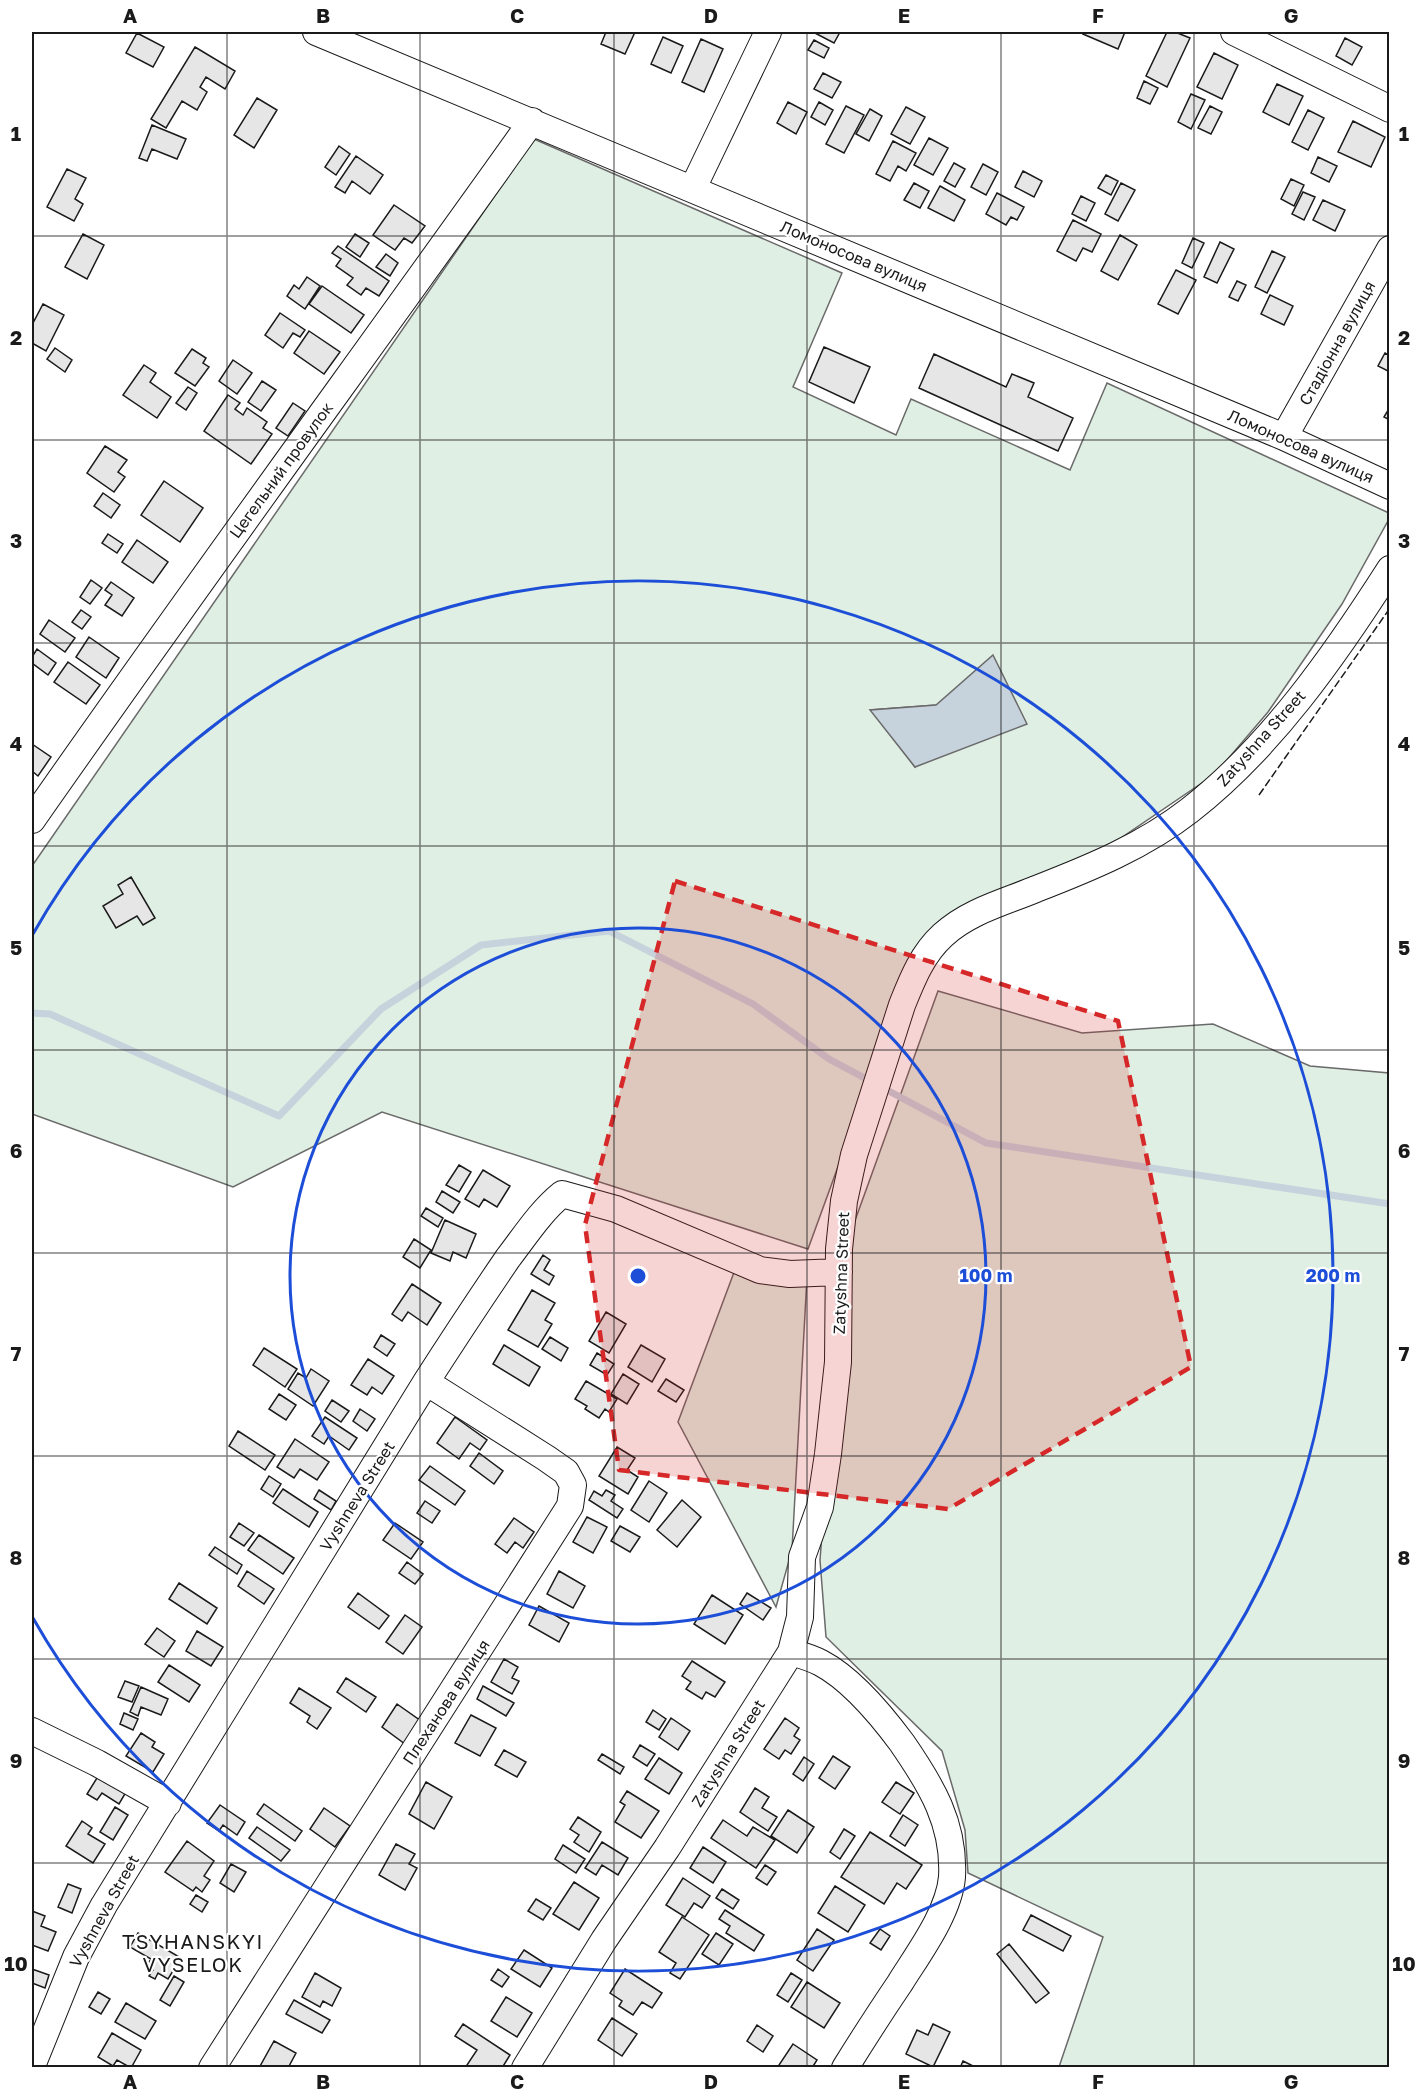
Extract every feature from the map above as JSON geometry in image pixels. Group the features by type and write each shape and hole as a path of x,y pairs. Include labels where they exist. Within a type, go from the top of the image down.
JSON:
{"street":[{"name":"Ломоносова вулиця","path":"316,32 1284,437 1389,486"},
{"path":"693,189 768,32"},
{"path":"1234,32 1389,109"},
{"name":"Цегельний провулок","path":"32,820 142,662 532,121"},
{"name":"Стадіонна вулиця","path":"1284,437 1389,249"},
{"name":"Zatyshna Street","path":"525,2067 581,1976 668,1848 791,1652 800,1617 802,1557 823,1492 838,1362 839,1272 843,1209 854,1155 896,1023 918,968 933,945 951,927 979,912 1084,870 1142,841 1189,810 1244,762 1307,687 1354,625 1389,569"},
{"name":"Vyshneva Street","path":"32,2066 75,1958 90,1930 426,1382 477,1303 530,1229 553,1202 562,1194 616,1209 760,1270 790,1274 839,1272"},
{"name":"Плеханова вулиця","path":"212,2067 570,1506 573,1485 566,1472 426,1382"},
{"path":"791,1652 821,1663 835,1672 896,1736 935,1795 947,1826 951,1855 950,1888 940,1914 919,1953 845,2067"},
{"path":"32,1731 97,1763 168,1803"}],"highlighted area":[{"path":"675,881 1118,1021 1191,1367 948,1509 619,1470 585,1225"}],"green space":[{"path":"534,139 842,273 793,387 896,435 911,399 1070,470 1107,383 1389,513 1389,519 1342,604 1268,712 1215,774 1109,846 918,947 808,1249 382,1112 233,1187 32,1114 32,866","holes":["936,705 915,767 871,710"]},
{"path":"938,991 1082,1033 1213,1024 1310,1066 1389,1073 1389,2067 1059,2067 1103,1937 968,1873 965,1830 942,1751 826,1637 820,1560 844,1251"},
{"path":"739,1259 807,1277 792,1550 776,1607 678,1422"}],"shaded area":[{"path":"993,655 1027,724 915,767 870,710 936,705"}],"building":[{"path":"606,32 635,32 625,54 601,44"},
{"path":"813,32 840,32 834,43"},
{"path":"1084,32 1125,32 1118,49 1083,34"},
{"path":"1167,32 1175,32 1190,38 1167,87 1146,76"},
{"path":"137,33 164,47 153,67 126,53"},
{"path":"663,37 683,46 671,73 651,64"},
{"path":"1345,38 1362,47 1352,65 1336,56"},
{"path":"701,39 723,49 704,92 682,82"},
{"path":"814,40 829,48 824,58 808,50"},
{"path":"195,47 235,71 225,89 206,77 200,87 207,92 197,110 182,101 166,128 151,119"},
{"path":"1214,53 1238,65 1222,99 1197,87"},
{"path":"823,73 841,82 832,98 814,89"},
{"path":"1144,81 1158,88 1150,104 1137,98"},
{"path":"1277,84 1303,96 1289,125 1263,112"},
{"path":"1191,94 1205,100 1191,129 1178,122"},
{"path":"257,98 277,110 254,148 234,135"},
{"path":"788,102 807,112 796,134 777,123"},
{"path":"819,102 833,110 825,125 811,117"},
{"path":"846,106 864,115 844,153 826,144"},
{"path":"1210,106 1222,112 1211,134 1198,128"},
{"path":"906,107 925,117 910,144 891,134"},
{"path":"870,109 882,116 869,141 856,134"},
{"path":"1308,110 1324,118 1308,150 1292,142"},
{"path":"1353,121 1385,137 1371,167 1338,152"},
{"path":"152,125 186,139 177,159 152,149 147,161 139,158"},
{"path":"929,138 948,148 933,175 914,165"},
{"path":"893,141 916,153 906,171 898,166 890,181 876,174"},
{"path":"339,146 350,154 336,175 325,167"},
{"path":"356,156 383,175 370,194 352,181 345,193 335,187"},
{"path":"1318,157 1337,166 1329,182 1311,173"},
{"path":"954,163 965,169 955,187 944,181"},
{"path":"983,164 998,172 986,195 971,187"},
{"path":"67,169 86,178 75,199 83,204 74,221 47,207"},
{"path":"1023,171 1042,181 1034,197 1015,187"},
{"path":"1106,175 1118,181 1111,195 1098,188"},
{"path":"1291,179 1304,185 1294,206 1281,199"},
{"path":"914,183 929,191 920,208 904,200"},
{"path":"1121,183 1135,190 1118,221 1105,214"},
{"path":"940,186 965,200 954,221 928,208"},
{"path":"1303,192 1315,197 1304,220 1292,214"},
{"path":"997,193 1024,207 1017,220 1011,217 1006,225 986,214"},
{"path":"1081,196 1095,203 1086,221 1072,214"},
{"path":"1323,200 1345,210 1335,231 1313,220"},
{"path":"394,205 425,226 412,243 404,238 395,250 373,235"},
{"path":"1073,220 1101,234 1092,252 1083,248 1076,261 1057,251"},
{"path":"83,234 104,245 87,279 65,267"},
{"path":"355,234 369,243 360,257 346,247"},
{"path":"1120,235 1137,245 1118,280 1101,271"},
{"path":"1193,238 1204,243 1192,268 1182,263"},
{"path":"1220,242 1234,249 1217,283 1204,277"},
{"path":"338,246 389,281 379,296 366,288 361,295 347,285 353,278 336,266 341,259 332,253"},
{"path":"1272,251 1285,257 1267,293 1255,287"},
{"path":"386,254 398,263 390,276 376,267"},
{"path":"1176,270 1196,280 1178,314 1158,304"},
{"path":"307,277 320,286 305,309 287,296 294,285 299,289"},
{"path":"1237,281 1246,285 1238,301 1229,297"},
{"path":"322,286 364,315 351,333 309,304"},
{"path":"1270,295 1293,306 1284,325 1261,314"},
{"path":"43,304 64,315 46,351 32,343 32,325"},
{"path":"280,313 305,330 300,337 293,333 283,348 265,335"},
{"path":"309,331 340,352 324,374 294,353"},
{"path":"824,347 870,367 854,403 809,382"},
{"path":"55,348 72,360 65,372 47,359"},
{"path":"192,349 206,358 203,363 209,367 195,386 175,373"},
{"path":"1385,353 1390,356 1390,372 1378,366"},
{"path":"934,354 1006,387 1012,374 1034,383 1028,397 1073,418 1058,451 919,388"},
{"path":"233,360 252,373 237,394 219,381"},
{"path":"144,365 156,373 150,382 171,397 157,418 123,395"},
{"path":"262,381 276,390 261,411 248,402"},
{"path":"188,387 197,393 186,410 176,403"},
{"path":"228,395 240,403 235,409 243,415 247,408 267,422 263,428 272,434 251,464 204,431"},
{"path":"293,403 305,411 288,436 276,428"},
{"path":"1390,407 1390,420 1384,417"},
{"path":"105,446 127,460 118,472 125,477 114,492 87,473"},
{"path":"164,481 203,508 180,542 141,515"},
{"path":"103,493 120,505 111,518 94,506"},
{"path":"108,534 123,544 117,553 102,543"},
{"path":"137,540 168,562 153,583 122,562"},
{"path":"91,580 102,588 90,604 80,597"},
{"path":"111,582 134,598 122,616 105,605 112,595 105,590"},
{"path":"81,610 91,617 82,629 72,622"},
{"path":"49,620 75,638 65,652 40,634"},
{"path":"89,637 119,658 106,678 76,657"},
{"path":"37,649 56,663 48,675 32,663 32,657"},
{"path":"68,662 100,685 86,704 54,682"},
{"path":"32,744 51,757 38,776 32,771"},
{"path":"131,877 155,918 143,925 137,916 116,928 103,906 123,894 118,885"},
{"path":"459,1165 471,1172 459,1192 446,1185"},
{"path":"483,1170 510,1186 497,1207 484,1199 479,1207 465,1199"},
{"path":"442,1191 460,1202 453,1213 436,1202"},
{"path":"426,1208 443,1218 438,1227 421,1216"},
{"path":"445,1220 476,1234 466,1258 453,1252 450,1261 431,1253"},
{"path":"414,1239 431,1250 420,1268 403,1257"},
{"path":"543,1255 550,1260 544,1270 554,1276 549,1285 531,1274"},
{"path":"412,1284 441,1303 427,1325 408,1312 402,1321 392,1314"},
{"path":"532,1290 555,1303 545,1320 552,1324 538,1347 508,1330"},
{"path":"606,1312 626,1324 609,1353 589,1341"},
{"path":"381,1335 395,1344 387,1356 374,1347"},
{"path":"550,1337 568,1348 561,1361 542,1349"},
{"path":"504,1345 540,1367 529,1386 493,1364"},
{"path":"641,1345 665,1359 652,1382 628,1367"},
{"path":"264,1348 297,1369 285,1387 253,1365"},
{"path":"597,1353 614,1364 607,1375 590,1365"},
{"path":"368,1359 394,1376 382,1394 372,1387 367,1395 351,1385"},
{"path":"311,1369 329,1381 313,1406 288,1389 298,1373 306,1378"},
{"path":"623,1374 639,1384 627,1404 611,1394"},
{"path":"666,1379 684,1390 676,1402 658,1391"},
{"path":"586,1381 617,1399 609,1412 605,1409 599,1418 585,1409 587,1406 575,1399"},
{"path":"279,1394 296,1405 286,1420 269,1409"},
{"path":"332,1400 349,1411 341,1422 325,1411"},
{"path":"360,1409 375,1419 367,1431 353,1421"},
{"path":"325,1417 357,1438 349,1450 329,1436 324,1444 312,1436"},
{"path":"455,1417 487,1440 480,1450 470,1443 459,1459 437,1443"},
{"path":"238,1431 275,1455 265,1470 229,1446"},
{"path":"295,1439 329,1462 317,1480 300,1469 294,1478 277,1467"},
{"path":"617,1447 635,1458 627,1470 638,1477 628,1494 599,1476"},
{"path":"479,1453 503,1471 494,1484 470,1466"},
{"path":"430,1466 465,1491 455,1505 419,1480"},
{"path":"269,1476 281,1484 273,1497 261,1489"},
{"path":"649,1481 667,1493 649,1522 631,1510"},
{"path":"283,1489 318,1512 309,1527 273,1503"},
{"path":"319,1490 336,1501 331,1510 314,1499"},
{"path":"606,1490 615,1495 611,1501 623,1509 617,1518 589,1500 594,1491 602,1496"},
{"path":"682,1500 701,1517 677,1547 657,1530"},
{"path":"425,1501 440,1511 432,1523 417,1513"},
{"path":"587,1517 607,1527 593,1553 573,1542"},
{"path":"514,1518 534,1532 523,1548 515,1542 507,1553 495,1544"},
{"path":"239,1523 254,1533 244,1546 230,1537"},
{"path":"395,1523 423,1542 411,1559 383,1540"},
{"path":"620,1526 640,1537 630,1552 611,1541"},
{"path":"259,1535 294,1558 283,1574 248,1550"},
{"path":"215,1547 242,1565 237,1574 209,1555"},
{"path":"407,1562 423,1574 415,1584 399,1573"},
{"path":"247,1571 274,1589 264,1604 238,1586"},
{"path":"559,1571 585,1586 573,1608 547,1594"},
{"path":"179,1583 217,1608 207,1624 169,1599"},
{"path":"358,1593 389,1616 379,1629 348,1607"},
{"path":"747,1593 771,1608 763,1620 740,1604"},
{"path":"712,1595 743,1615 725,1644 694,1624"},
{"path":"539,1606 569,1623 559,1642 529,1625"},
{"path":"405,1615 422,1627 403,1654 386,1642"},
{"path":"157,1628 175,1641 164,1657 145,1644"},
{"path":"197,1631 223,1647 211,1666 186,1651"},
{"path":"504,1659 518,1667 512,1678 519,1681 512,1694 491,1682"},
{"path":"692,1661 725,1682 715,1697 706,1692 702,1699 686,1689 691,1682 682,1676"},
{"path":"169,1665 200,1685 189,1702 158,1682"},
{"path":"346,1678 376,1697 366,1712 337,1692"},
{"path":"125,1681 139,1686 132,1702 118,1697"},
{"path":"483,1686 514,1703 506,1716 477,1699"},
{"path":"141,1687 168,1699 161,1715 141,1707 138,1716 130,1712"},
{"path":"299,1688 331,1708 317,1729 307,1722 310,1716 290,1703"},
{"path":"397,1704 421,1721 405,1744 382,1727"},
{"path":"653,1710 666,1719 659,1730 646,1722"},
{"path":"124,1713 138,1719 133,1730 120,1724"},
{"path":"471,1715 496,1728 480,1756 455,1743"},
{"path":"671,1718 690,1731 678,1750 659,1737"},
{"path":"785,1718 799,1728 794,1736 800,1740 791,1754 785,1750 779,1759 764,1749"},
{"path":"141,1733 155,1742 152,1747 164,1754 153,1772 126,1756"},
{"path":"640,1745 655,1754 647,1766 633,1757"},
{"path":"504,1750 526,1762 517,1777 495,1765"},
{"path":"602,1754 624,1767 620,1774 598,1760"},
{"path":"833,1756 850,1767 835,1789 819,1778"},
{"path":"804,1757 814,1764 803,1781 793,1774"},
{"path":"659,1758 682,1773 669,1794 645,1779"},
{"path":"102,1770 129,1787 119,1804 102,1793 97,1800 87,1794"},
{"path":"426,1782 452,1797 434,1829 409,1814"},
{"path":"896,1782 914,1793 900,1814 882,1802"},
{"path":"755,1788 769,1797 762,1808 777,1817 768,1831 740,1812"},
{"path":"627,1791 659,1811 641,1838 615,1822 625,1805 620,1802"},
{"path":"264,1804 302,1831 295,1841 257,1814"},
{"path":"220,1805 245,1822 237,1835 223,1825 219,1831 207,1823"},
{"path":"115,1807 128,1815 113,1840 100,1832"},
{"path":"324,1808 350,1826 335,1847 310,1829"},
{"path":"788,1810 814,1827 797,1853 771,1836"},
{"path":"903,1815 918,1825 905,1846 890,1836"},
{"path":"578,1817 601,1832 589,1852 574,1842 579,1835 570,1829"},
{"path":"723,1820 747,1836 753,1827 775,1840 756,1868 711,1838"},
{"path":"82,1821 92,1828 88,1834 105,1844 93,1863 66,1846"},
{"path":"257,1827 290,1850 281,1861 249,1838"},
{"path":"844,1829 855,1836 840,1859 830,1852"},
{"path":"870,1832 922,1865 906,1889 897,1883 884,1904 841,1877"},
{"path":"187,1841 214,1861 204,1876 210,1880 202,1892 196,1887 193,1891 165,1872"},
{"path":"602,1842 628,1858 618,1875 602,1865 596,1875 585,1868"},
{"path":"396,1844 415,1854 409,1864 417,1868 405,1890 379,1875"},
{"path":"563,1845 585,1859 576,1873 555,1859"},
{"path":"703,1847 726,1862 713,1883 690,1868"},
{"path":"231,1864 246,1872 234,1892 220,1883"},
{"path":"765,1865 776,1872 767,1885 756,1878"},
{"path":"683,1878 710,1896 702,1908 694,1903 685,1917 666,1905"},
{"path":"574,1882 599,1898 579,1930 553,1914"},
{"path":"68,1884 81,1889 72,1913 58,1907"},
{"path":"835,1886 865,1905 848,1932 818,1913"},
{"path":"722,1889 739,1900 733,1909 716,1898"},
{"path":"196,1895 208,1902 202,1912 190,1904"},
{"path":"536,1899 551,1908 543,1920 528,1911"},
{"path":"725,1910 764,1935 754,1951 726,1933 730,1926 719,1919"},
{"path":"32,1911 45,1916 41,1926 56,1932 48,1951 32,1945"},
{"path":"1031,1915 1071,1936 1063,1951 1023,1930"},
{"path":"682,1917 709,1935 680,1979 670,1973 676,1963 659,1952"},
{"path":"817,1929 834,1940 813,1971 797,1960"},
{"path":"880,1929 890,1936 881,1950 870,1943"},
{"path":"138,1933 181,1958 168,1979 158,1973 155,1979 149,1976 153,1970 146,1967 151,1959 130,1947"},
{"path":"716,1933 733,1944 719,1965 702,1954"},
{"path":"1009,1944 1049,1993 1036,2003 997,1954"},
{"path":"524,1950 552,1968 540,1987 511,1969"},
{"path":"32,1969 49,1975 45,1988 32,1983"},
{"path":"498,1969 509,1977 502,1987 491,1980"},
{"path":"625,1969 662,1993 652,2008 642,2002 633,2015 619,2006 622,2001 610,1993"},
{"path":"315,1973 341,1988 332,2006 323,2001 320,2007 302,1997"},
{"path":"791,1973 802,1980 788,2002 777,1995"},
{"path":"174,1976 184,1982 170,2006 160,2000"},
{"path":"807,1982 840,2003 824,2028 791,2007"},
{"path":"98,1992 110,1999 101,2014 89,2007"},
{"path":"506,1997 532,2013 517,2037 491,2021"},
{"path":"294,2000 330,2020 322,2033 286,2014"},
{"path":"126,2003 156,2021 145,2039 115,2022"},
{"path":"612,2018 637,2034 622,2056 598,2040"},
{"path":"463,2024 510,2055 502,2068 465,2068 477,2050 455,2036"},
{"path":"933,2024 950,2032 933,2067 906,2054 917,2030 928,2035"},
{"path":"757,2025 773,2036 763,2052 747,2041"},
{"path":"112,2033 141,2050 131,2068 117,2060 113,2066 98,2057"},
{"path":"274,2041 296,2053 288,2068 259,2068"},
{"path":"793,2044 817,2060 812,2068 783,2068 779,2065"},
{"path":"963,2061 977,2068 960,2068"}],"waterway":[{"path":"32,1013 50,1014 279,1116 381,1009 481,945 609,931 753,1004 829,1059 986,1143 1390,1204"}],"fence":[{"path":"1259,795 1390,608"}],"district":[{"name":"TSYHANSKYI VYSELOK","path":"193,1954"}]}
